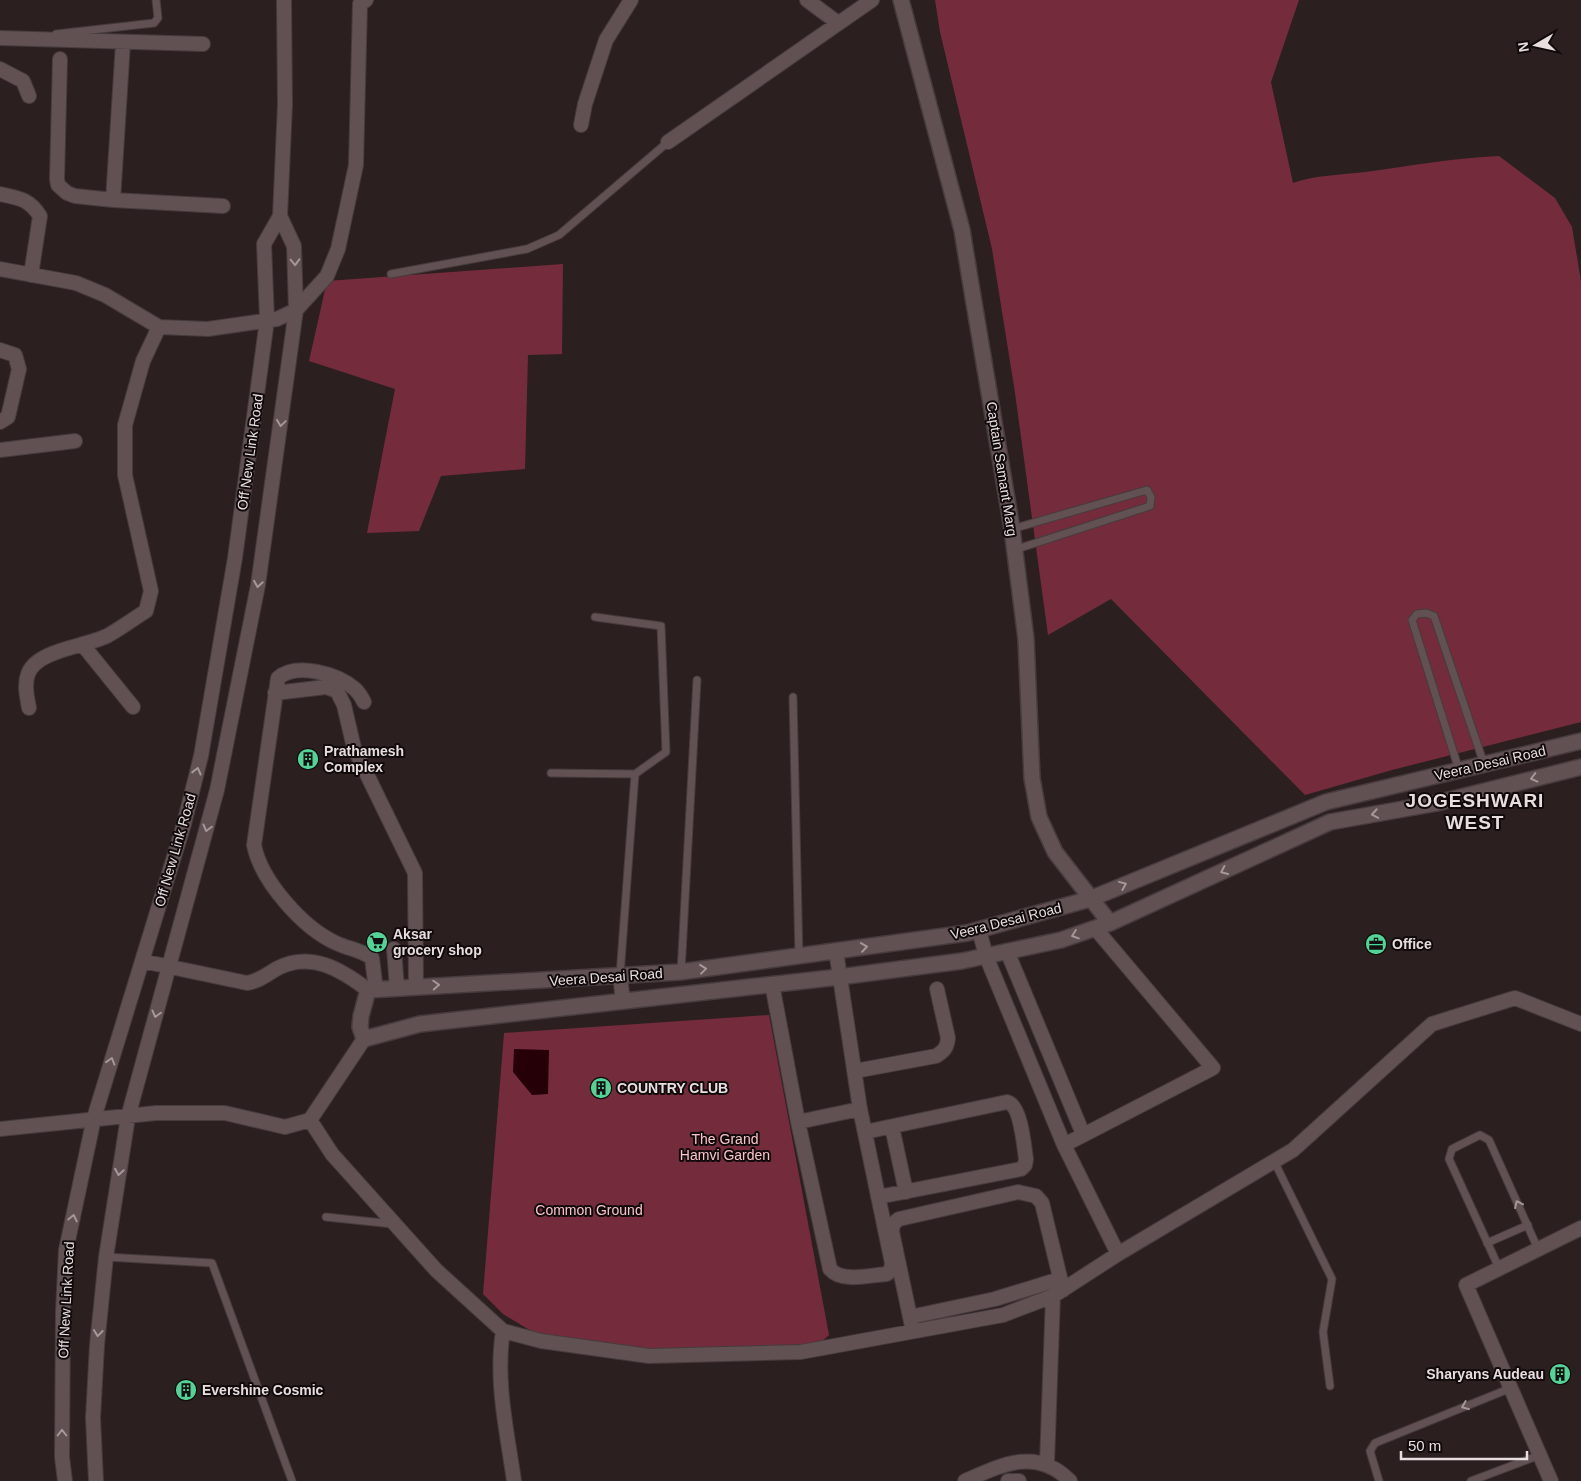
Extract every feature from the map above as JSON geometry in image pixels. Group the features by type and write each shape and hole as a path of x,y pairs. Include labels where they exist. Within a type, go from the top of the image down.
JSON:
{"street":[{"name":"Off New Link Road","path":"65,1481 62,1457 63,1312 66,1250 94,1118 184,824 201,756 236,558 267,320 264,244 280,216 285,105 284,0"},
{"path":"0,269 76,282 105,295 159,327 208,329 276,319 296,310 327,276 338,249 356,165 360,4 366,0"},
{"path":"581,125 585,104 606,40 631,0"},
{"path":"807,0 838,23"},
{"path":"668,142 872,0"},
{"name":"Captain Samant Marg","path":"901,0 962,230 1012,529 1026,638 1032,778 1039,818 1055,852 1110,923"},
{"path":"0,38 203,44"},
{"path":"113,200 122,43"},
{"path":"60,59 56,178 58,186 66,193 75,196 223,206"},
{"path":"0,69 23,81 29,96"},
{"path":"0,194 22,199 33,205 40,216 31,275"},
{"name":"Off New Link Road","path":"96,1481 93,1418 106,1257 128,1117 217,790 243,668 258,585 296,310 294,246 280,216"},
{"path":"29,708 26,687 28,672 32,668 53,653 106,636 146,611 150,591 125,475 125,425 143,361 159,327"},
{"path":"0,350 15,355 19,368 8,417 0,422"},
{"path":"0,450 75,441"},
{"path":"82,644 133,707"},
{"path":"364,702 357,690 331,676 316,672 283,674 278,678 254,833 257,858 272,882 310,927 338,944 362,951 372,958 372,990 361,1016 360,1027 364,1039"},
{"path":"275,693 326,687 337,691 344,705 354,748 415,873 416,987"},
{"name":"Veera Desai Road","path":"372,990 680,972 799,958 979,930 1090,899 1326,802 1581,741"},
{"path":"0,1129 94,1118 128,1117 156,1112 225,1113 285,1127 310,1120 364,1039 420,1024 839,977 986,956 1061,940 1110,923 1330,822 1437,803 1581,766"},
{"path":"1310,808 1319,827"},
{"path":"1064,1145 1213,1068 1095,928"},
{"path":"979,930 986,956 1064,1145 1118,1254"},
{"path":"394,949 397,988"},
{"path":"772,984 798,1122 830,1269 835,1274 849,1276 887,1274 891,1269 892,1262 860,1110 836,951"},
{"path":"1007,951 1083,1134"},
{"path":"142,961 247,983 257,982 290,963 304,961 327,964 346,973 372,990"},
{"path":"620,976 623,1001"},
{"path":"855,1071 936,1056 944,1051 948,1038 937,989"},
{"path":"310,1120 332,1154 436,1270 503,1331 541,1341 649,1356 802,1352 1003,1314 1059,1288 1293,1150 1432,1024 1515,998 1581,1024"},
{"path":"865,1132 1007,1102 1014,1106 1018,1115 1026,1159 1025,1165 1021,1168 878,1197"},
{"path":"798,1122 860,1110"},
{"path":"892,1127 906,1192"},
{"path":"913,1331 892,1232 893,1224 899,1219 1018,1192 1036,1196 1042,1203 1059,1288 1047,1463"},
{"path":"1551,1481 1466,1285 1581,1228"},
{"path":"910,1316 1059,1288"},
{"path":"503,1331 499,1358 499,1378 514,1481"},
{"path":"965,1481 1021,1461 1047,1463 1060,1471 1070,1481"},
{"path":"1008,1481 1019,1481"}],"lane":[{"path":"48,35 154,23 158,18 156,0"},
{"path":"391,274 527,249 559,235 668,142"},
{"path":"1012,529 1147,490 1151,497 1150,506 1014,550"},
{"path":"1459,770 1412,620 1417,614 1426,613 1434,616 1484,764"},
{"path":"551,773 634,774 666,752 662,626 595,617"},
{"path":"680,972 697,680"},
{"path":"793,697 799,958"},
{"path":"620,976 634,774"},
{"path":"1499,1268 1449,1159 1452,1149 1480,1136 1489,1140 1538,1249"},
{"path":"1274,1161 1332,1279 1323,1332 1330,1386"},
{"path":"326,1217 396,1224"},
{"path":"1488,1243 1528,1225"},
{"path":"106,1257 212,1263 292,1481"},
{"path":"1378,1481 1370,1451 1375,1443 1511,1388"},
{"path":"1472,1481 1540,1455"}],"green space":[{"path":"935,0 1299,0 1271,82 1293,183 1319,177 1449,160 1499,156 1555,198 1572,227 1581,281 1581,722 1392,770 1305,795 1111,599 1048,635 1015,393 992,249 940,32"},
{"path":"563,264 562,354 528,355 525,469 441,476 419,531 367,533 395,389 309,361 327,281"},
{"path":"769,1015 829,1335 821,1342 802,1348 651,1351 541,1337 503,1314 483,1294 504,1033"}],"shaded area":[{"path":"514,1049 549,1050 548,1094 532,1095 513,1072"}],"place":[{"name":"Prathamesh Complex","path":"308,759"},
{"name":"Aksar grocery shop","path":"377,942"},
{"name":"Office","path":"1376,944"},
{"name":"COUNTRY CLUB","path":"601,1088"},
{"name":"Sharyans Audeau","path":"1560,1374"},
{"name":"Evershine Cosmic","path":"186,1390"}],"district":[{"name":"JOGESHWARI WEST","path":"1475,811"}],"park label":[{"name":"The Grand Hamvi Garden","path":"725,1148"},
{"name":"Common Ground","path":"589,1210"}]}
